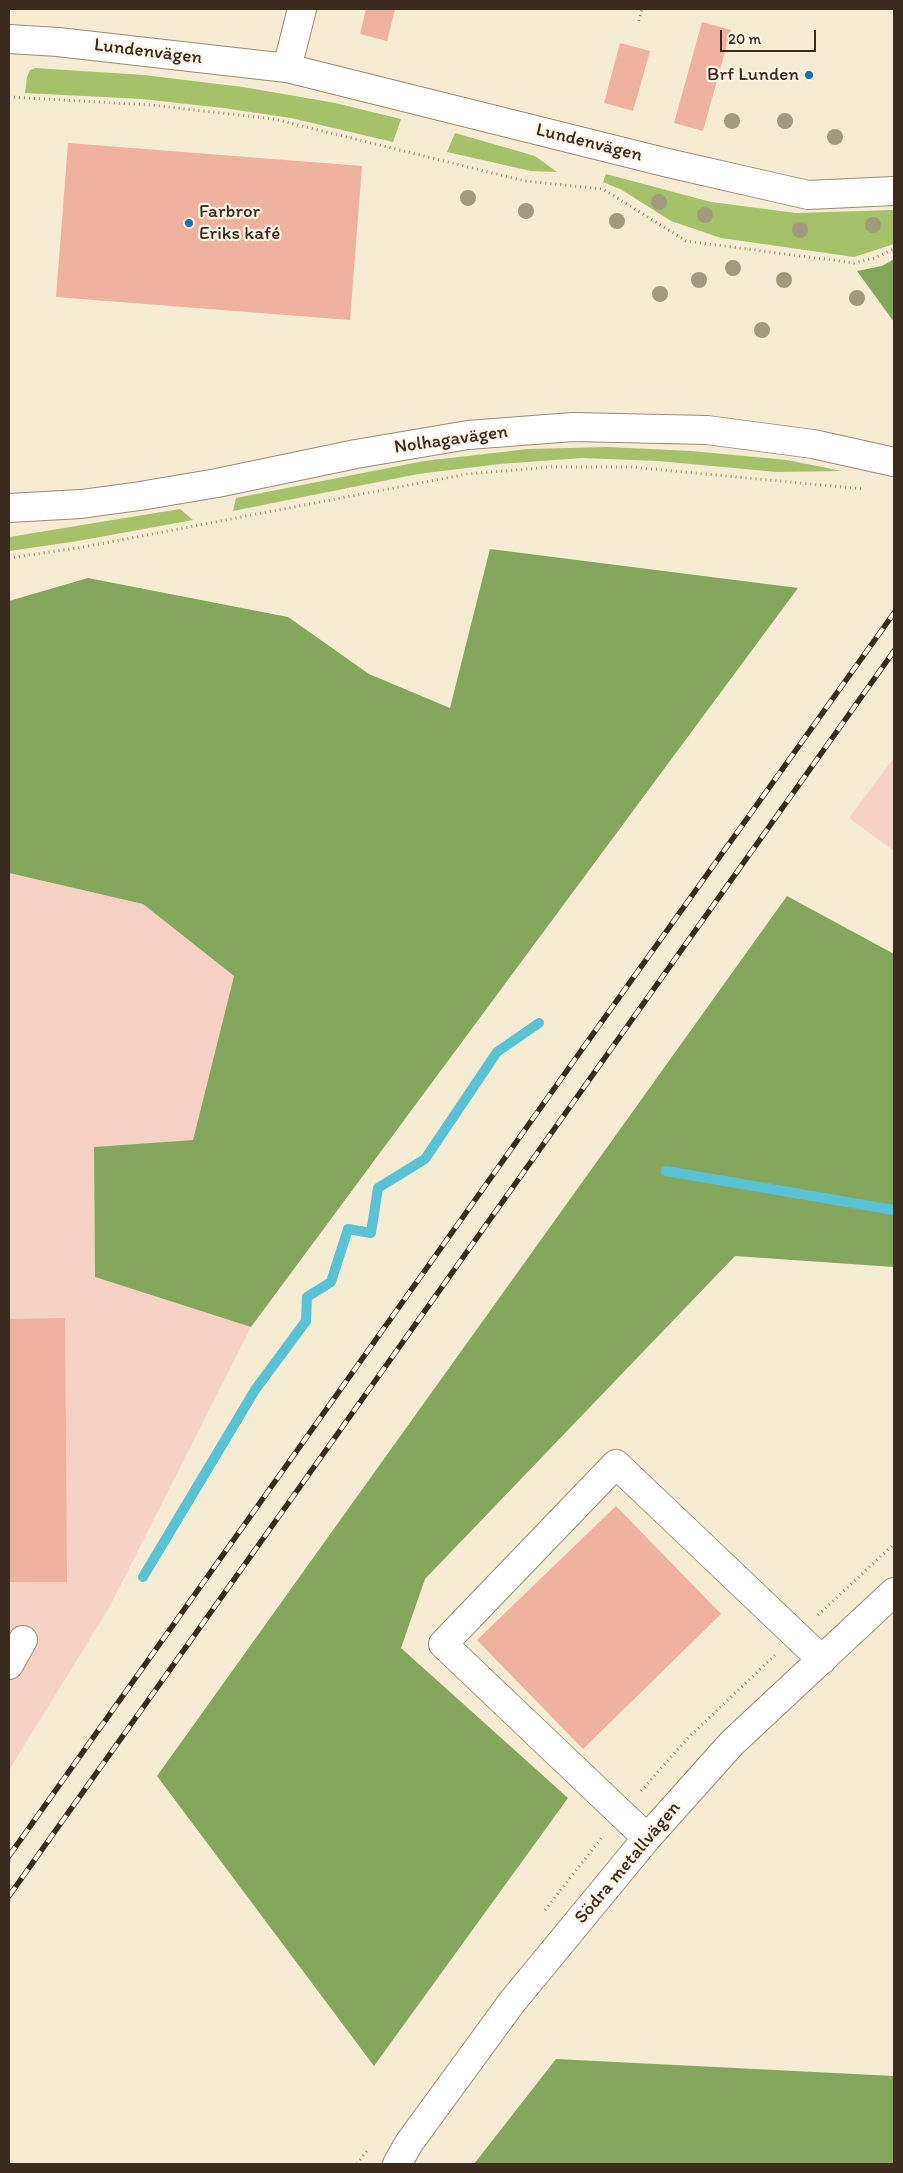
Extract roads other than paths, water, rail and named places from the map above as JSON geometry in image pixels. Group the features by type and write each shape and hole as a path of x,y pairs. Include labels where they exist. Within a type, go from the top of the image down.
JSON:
{"street":[{"path":"287,68 302,9"},
{"name":"Lundenvägen","path":"9,39 58,42 287,68 668,163 808,195 894,191"},
{"name":"Nolhagavägen","path":"9,508 81,504 140,496 217,483 356,454 468,435 574,427 707,430 813,444 894,462"},
{"path":"648,1838 443,1644 616,1464 822,1660"},
{"name":"Södra metallvägen","path":"397,2164 410,2143 512,2002 648,1838 732,1743 894,1592"},
{"path":"9,1665 23,1640"}],"waterway":[{"path":"143,1577 255,1390 306,1321 307,1297 331,1282 348,1229 371,1233 378,1188 425,1159 497,1052 539,1023"},
{"path":"666,1171 894,1210"}],"railway":[{"path":"9,1856 894,613"},
{"path":"9,1896 894,651"}],"place":[{"name":"Brf Lunden","path":"809,75"},
{"name":"Farbror Eriks kafé","path":"189,223"}]}
